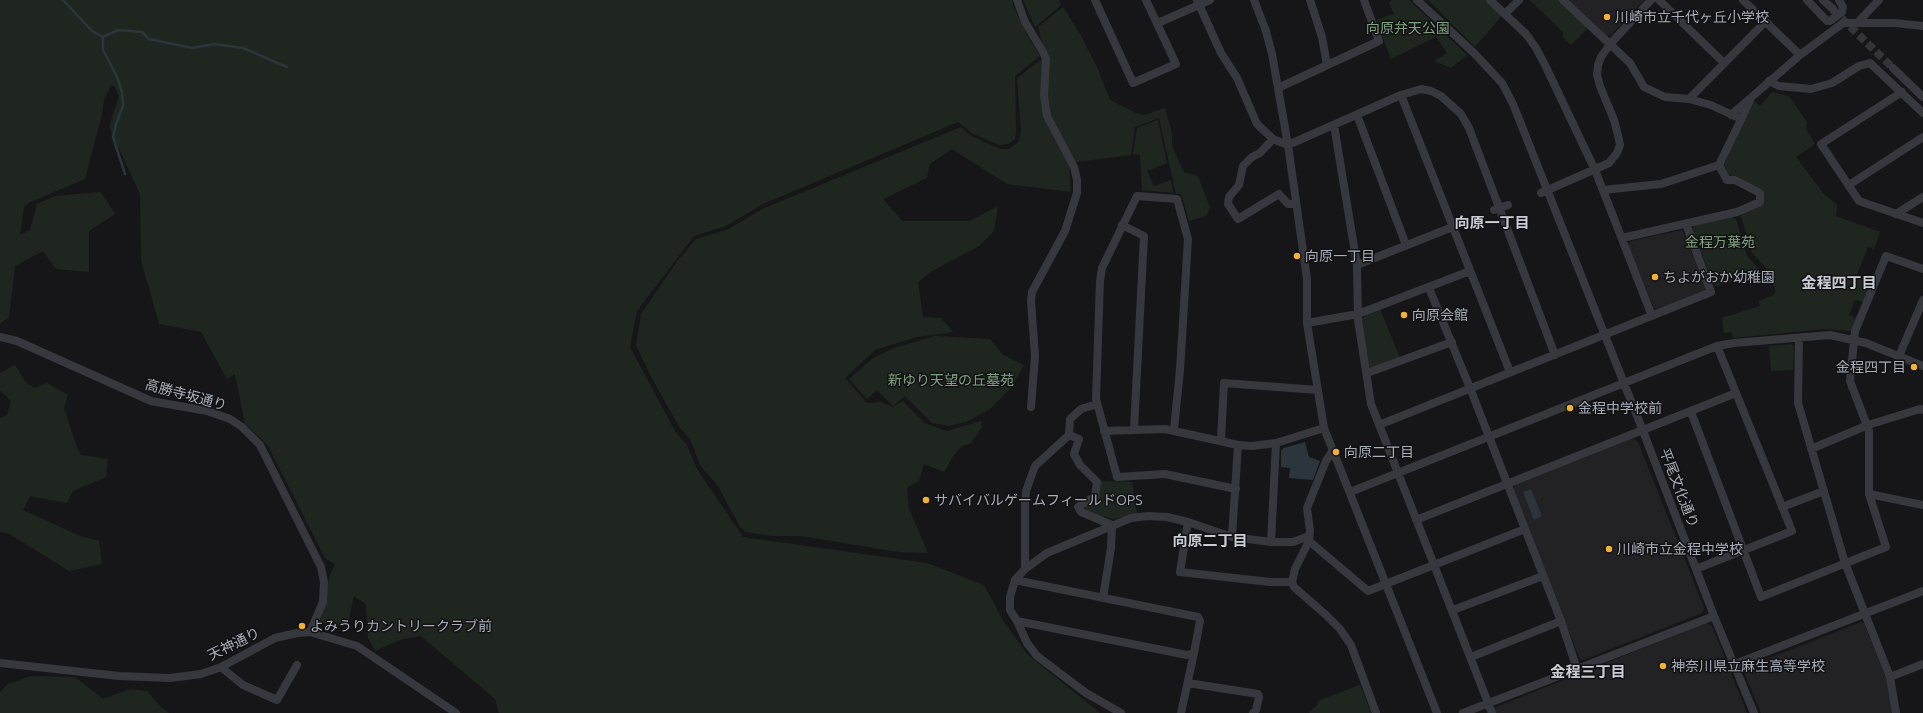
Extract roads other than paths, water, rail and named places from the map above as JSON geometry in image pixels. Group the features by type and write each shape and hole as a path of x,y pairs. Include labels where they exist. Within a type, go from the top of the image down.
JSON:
{"street":[{"path":"1017,0 1025,22 1043,52 1046,60 1044,96 1047,116 1074,167 1077,180 1077,193 1065,231 1032,292 1031,301 1035,356 1031,406"},
{"path":"1095,0 1133,83 1176,64 1146,0"},
{"path":"1158,23 1198,2 1210,0"},
{"path":"1254,0 1266,31 1288,145 1295,204 1307,280 1308,323 1324,428 1437,713"},
{"path":"1310,0 1322,37 1327,65"},
{"path":"1278,88 1379,41 1364,0"},
{"name":"平尾文化通り","path":"1417,0 1474,53 1502,83 1513,104 1544,191 1624,383 1714,616 1754,713"},
{"path":"1490,0 1506,14 1536,48 1595,170 1652,316"},
{"path":"1506,14 1518,0"},
{"path":"1563,0 1611,43 1630,63 1644,87 1665,97 1689,99 1711,105 1741,119"},
{"path":"1544,191 1609,163 1617,154 1620,145 1614,120 1597,75 1601,57 1611,43 1651,0"},
{"path":"1659,0 1724,63"},
{"path":"1743,0 1800,55"},
{"path":"1807,0 1827,21 1837,16"},
{"path":"1823,0 1837,16 1858,22 1921,23"},
{"path":"1731,114 1753,97 1769,81 1800,55 1842,12 1843,7 1839,0"},
{"path":"1858,22 1879,0"},
{"path":"1198,2 1221,53 1237,78 1250,104 1257,124 1274,139 1288,145 1401,95 1421,89 1431,91 1441,96 1461,114 1469,128 1496,209 1555,355"},
{"path":"1689,99 1765,22"},
{"path":"1769,81 1779,86 1816,88 1832,83 1860,66 1870,63 1923,113"},
{"path":"1893,68 1923,97"},
{"path":"1902,92 1821,144 1859,201 1923,223"},
{"path":"1401,95 1456,226 1470,271 1510,372"},
{"path":"1603,190 1661,184 1719,165 1753,97"},
{"path":"1357,115 1406,245"},
{"path":"1334,125 1357,265 1358,314 1371,404 1453,610 1492,713"},
{"path":"1849,185 1923,137"},
{"path":"1274,139 1260,153 1252,157 1243,166 1239,186 1229,197 1228,204 1238,219 1278,194 1288,204 1295,204"},
{"path":"1622,238 1737,212 1760,202 1760,193 1734,180 1727,180 1719,165"},
{"path":"1174,430 1180,370 1188,239 1177,199 1137,196 1102,268 1097,404 1117,477 1165,474 1236,488"},
{"path":"1896,214 1923,196"},
{"path":"1496,209 1508,205"},
{"path":"1379,425 1711,292 1686,224"},
{"path":"1122,225 1144,236 1134,429"},
{"path":"1357,265 1456,226"},
{"path":"1691,412 1761,596 1886,548 1869,494 1870,431 1850,381 1855,331 1886,256 1923,270"},
{"path":"1308,323 1358,314 1470,271"},
{"path":"1429,288 1452,342 1561,621 1577,669"},
{"path":"1899,356 1923,300"},
{"path":"1350,492 1397,472 1717,346 1734,343 1830,335 1854,340 1923,366"},
{"name":"高勝寺坂通り","path":"0,337 17,341 151,401 207,411 230,419 242,427 260,445 321,567 324,582 323,602 310,632"},
{"path":"1799,338 1798,403 1845,563 1890,677 1896,713"},
{"path":"1367,373 1452,342"},
{"path":"1696,569 1792,531 1717,346"},
{"path":"1221,440 1224,382 1318,390"},
{"path":"1416,520 1736,393"},
{"path":"1025,569 1026,491 1035,466 1069,435 1070,419 1081,409 1097,404"},
{"path":"1811,449 1868,425 1920,409 1923,410"},
{"path":"1104,431 1134,429 1174,430 1238,445 1276,443 1324,428"},
{"path":"1069,435 1079,439 1074,454 1080,465 1097,482 1095,496 1078,506 1081,512 1112,525"},
{"path":"1271,542 1276,443"},
{"path":"1232,537 1238,445"},
{"path":"1333,450 1326,461 1307,508 1310,531 1309,538 1295,569 1292,582 1294,587 1340,629 1351,646 1376,713"},
{"path":"1782,506 1824,491"},
{"path":"1869,494 1923,505"},
{"path":"1121,713 1086,693 1037,656 1027,643 1010,610 1010,597 1015,580 1025,569 1047,554 1112,525 1131,518 1148,516 1188,522 1232,537 1271,542 1292,542 1309,538"},
{"path":"1188,522 1180,572 1270,582 1292,582"},
{"path":"1103,598 1111,548 1112,525"},
{"path":"1309,538 1368,591 1525,529"},
{"path":"1453,610 1543,576"},
{"path":"1015,580 1198,617 1200,621 1181,713"},
{"path":"1735,664 1923,591"},
{"path":"1463,713 1714,616"},
{"path":"1017,621 1187,655 1194,653"},
{"path":"1471,657 1561,621"},
{"name":"天神通り","path":"0,663 119,676 170,678 201,674 221,667 275,638 297,633 310,632 357,646 456,713"},
{"path":"1890,677 1923,664"},
{"path":"221,667 243,685 277,700 297,665"},
{"path":"1188,683 1258,694 1259,697 1256,710 1253,713"}],"waterway":[{"path":"63,0 92,31 103,37 118,30 142,32 149,39 193,48 214,44 243,48 287,67"},
{"path":"103,37 103,50 117,77 122,92 123,106 113,137 125,174"}],"tunnel":[{"path":"1833,10 1893,68"}],"place":[{"name":"川崎市立千代ヶ丘小学校","path":"1607,17"},
{"name":"向原一丁目","path":"1297,256"},
{"name":"ちよがおか幼稚園","path":"1655,277"},
{"name":"向原会館","path":"1404,315"},
{"name":"金程四丁目","path":"1914,367"},
{"name":"金程中学校前","path":"1570,408"},
{"name":"向原二丁目","path":"1336,452"},
{"name":"サバイバルゲームフィールドOPS","path":"926,500"},
{"name":"川崎市立金程中学校","path":"1609,549"},
{"name":"よみうりカントリークラブ前","path":"302,626"},
{"name":"神奈川県立麻生高等学校","path":"1663,666"}],"district":[{"name":"向原一丁目","path":"1492,223"},
{"name":"金程四丁目","path":"1839,283"},
{"name":"向原二丁目","path":"1210,541"},
{"name":"金程三丁目","path":"1588,672"}],"park label":[{"name":"向原弁天公園","path":"1408,28"},
{"name":"金程万葉苑","path":"1720,242"},
{"name":"新ゆり天望の丘墓苑","path":"951,380"}]}
